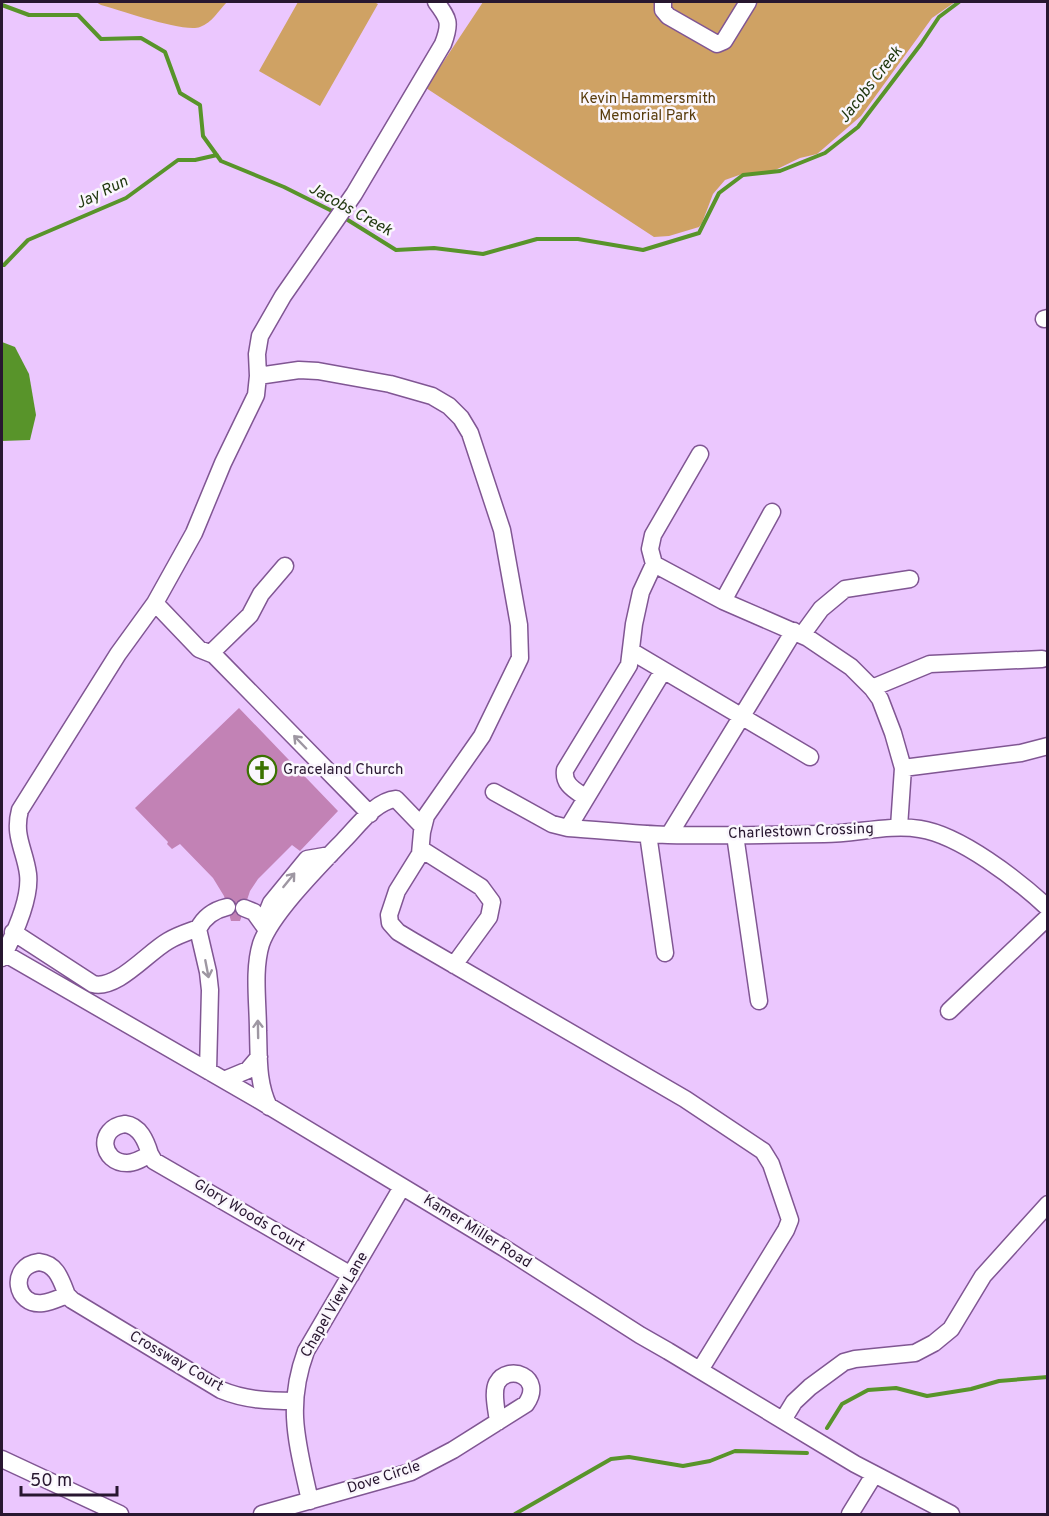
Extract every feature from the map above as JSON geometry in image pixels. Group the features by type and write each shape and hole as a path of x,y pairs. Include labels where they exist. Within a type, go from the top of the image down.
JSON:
{"street":[{"path":"2,955 13,932 28,889 27,865 17,829 20,810 113,662 155,603 194,533 223,463 256,394 260,336 283,296 344,209 442,44 449,22 436,2"},
{"path":"663,2 663,10 668,16 712,42 720,44 748,2"},
{"path":"258,376 300,370 318,371 390,384 432,396 449,406 461,418 470,433 502,530 519,625 520,658 482,736 442,790 426,816 422,840 413,866 397,891 389,915 390,923 398,932 685,1099 763,1151 771,1164 790,1220 700,1370"},
{"path":"586,798 566,783 565,770 629,664 641,592 654,564 650,549 653,535 700,454"},
{"path":"723,601 772,512"},
{"path":"654,564 723,601 798,633 851,667 872,688 880,699 903,768 900,828"},
{"path":"217,658 250,615 261,594 285,566"},
{"path":"669,835 741,716 798,633 821,609 845,589 910,579"},
{"path":"155,603 199,650 217,658 370,814"},
{"path":"631,651 810,757"},
{"path":"872,688 930,664 1042,659"},
{"path":"568,828 663,670"},
{"path":"903,768 1020,753 1047,746"},
{"name":"Charlestown Crossing","path":"494,792 552,824 568,828 669,835 832,834 900,828 926,831 958,844 1010,876 1047,908"},
{"path":"265,927 270,925 330,855 370,814 383,802 396,799 422,840 481,887 492,902 489,917 454,965"},
{"path":"648,834 665,953"},
{"path":"735,835 759,1001"},
{"path":"208,1071 210,990 199,928 201,922 211,914 236,907 254,912 265,927 257,972 259,1076 269,1107"},
{"path":"949,1011 1047,917"},
{"path":"13,932 93,984 99,985 114,981 167,942 199,928"},
{"name":"Kamer Miller Road","path":"2,955 224,1080 640,1335 874,1475 951,1515"},
{"path":"224,1080 248,1070 259,1057"},
{"name":"Glory Woods Court","path":"150,1154 154,1161 351,1275"},
{"name":"Chapel View Lane","path":"310,1501 295,1419 297,1378 306,1351 402,1187"},
{"path":"783,1420 795,1402 810,1387 844,1362 915,1353 934,1343 951,1329 983,1276 1047,1204"},
{"name":"Crossway Court","path":"67,1295 221,1390 244,1398 295,1401"},
{"name":"Dove Circle","path":"262,1515 411,1472 453,1450 498,1422"},
{"path":"2,1460 120,1515"},
{"path":"850,1515 874,1475"}],"green space":[{"path":"96,2 227,2 208,23 192,28 152,20"},
{"path":"298,2 374,2 378,4 320,106 259,71"},
{"name":"Kevin Hammersmith Memorial Park","path":"483,2 955,2 932,18 861,116 817,154 800,158 769,173 742,174 725,180 713,194 699,227 669,236 654,237 426,88"}],"shaded area":[{"path":"2,342 15,347 29,374 36,415 30,440 2,441"}],"building":[{"path":"239,708 338,811 300,851 292,845 258,879 250,891 240,921 231,921 224,896 213,878 180,844 172,849 135,808"}],"waterway":[{"name":"Jacobs Creek","path":"343,217 396,250 434,248 483,254 537,239 578,239 643,250 699,233 719,193 743,175 780,171 825,153 858,127 939,17 959,2"},
{"name":"Jacobs Creek","path":"2,5 29,15 78,15 101,39 141,38 165,52 180,93 200,105 203,136 221,161 284,187 336,213"},
{"name":"Jay Run","path":"2,265 28,240 126,198 178,160 195,160 217,155"},
{"path":"827,1428 842,1404 868,1390 896,1388 927,1396 971,1389 999,1381 1048,1377"},
{"path":"515,1514 611,1459 629,1457 683,1466 710,1461 735,1451 807,1453"}],"place":[{"name":"Graceland Church","path":"262,770"}]}
